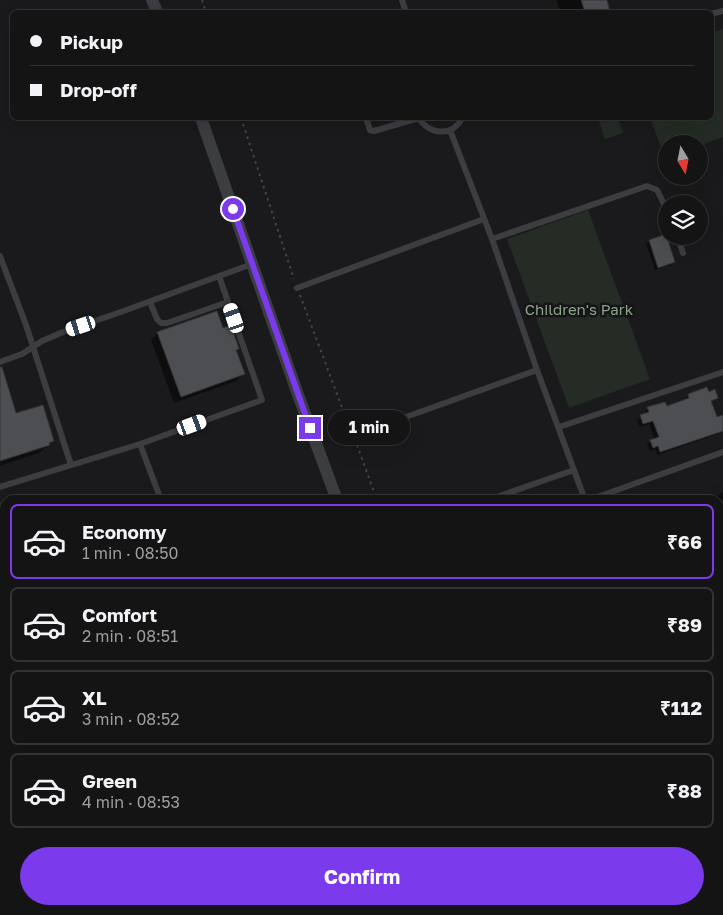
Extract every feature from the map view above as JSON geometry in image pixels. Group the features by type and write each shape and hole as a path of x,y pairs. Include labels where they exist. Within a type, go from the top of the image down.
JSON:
{"street":[{"path":"202,120 335,495"}],"lane":[{"path":"367,120 370,130 374,130 412,120"},
{"path":"421,120 429,129 436,132 450,130 460,120"},
{"path":"450,130 492,239 537,370 585,495"},
{"path":"492,239 647,186 658,190 660,195"},
{"path":"297,288 484,219"},
{"path":"680,245 683,253"},
{"path":"0,256 33,348 71,466"},
{"path":"0,362 33,348 42,341 63,332 252,264"},
{"path":"0,487 140,444 262,400 219,276"},
{"path":"150,302 157,319 161,323 168,323 228,302"},
{"path":"353,436 537,370"},
{"path":"559,426 723,372"},
{"path":"140,444 160,495"},
{"path":"601,495 723,452"},
{"path":"502,495 574,470"}],"path":[{"path":"242,120 297,288 375,495"}],"green space":[{"path":"723,29 723,137 708,143 708,135 658,135 658,139 651,120 714,120 714,32"},
{"path":"599,120 619,120 623,133 605,139"},
{"name":"Children's Park","path":"588,210 650,379 569,408 507,239"}],"building":[{"path":"581,0 607,0 610,10 584,10"},
{"path":"658,237 658,245 670,245 675,262 658,268 649,240"},
{"path":"217,311 223,328 231,325 239,349 236,350 245,374 181,397 157,332"},
{"path":"0,367 2,367 16,413 43,405 54,441 49,443 50,445 0,461"},
{"path":"707,387 709,392 715,389 718,398 711,401 717,417 723,415 723,431 660,452 658,446 653,448 650,440 659,437 653,421 643,424 640,415 649,412 647,407 665,402 667,406 689,398 688,394"}],"route":[{"path":"233,209 310,428"}]}
